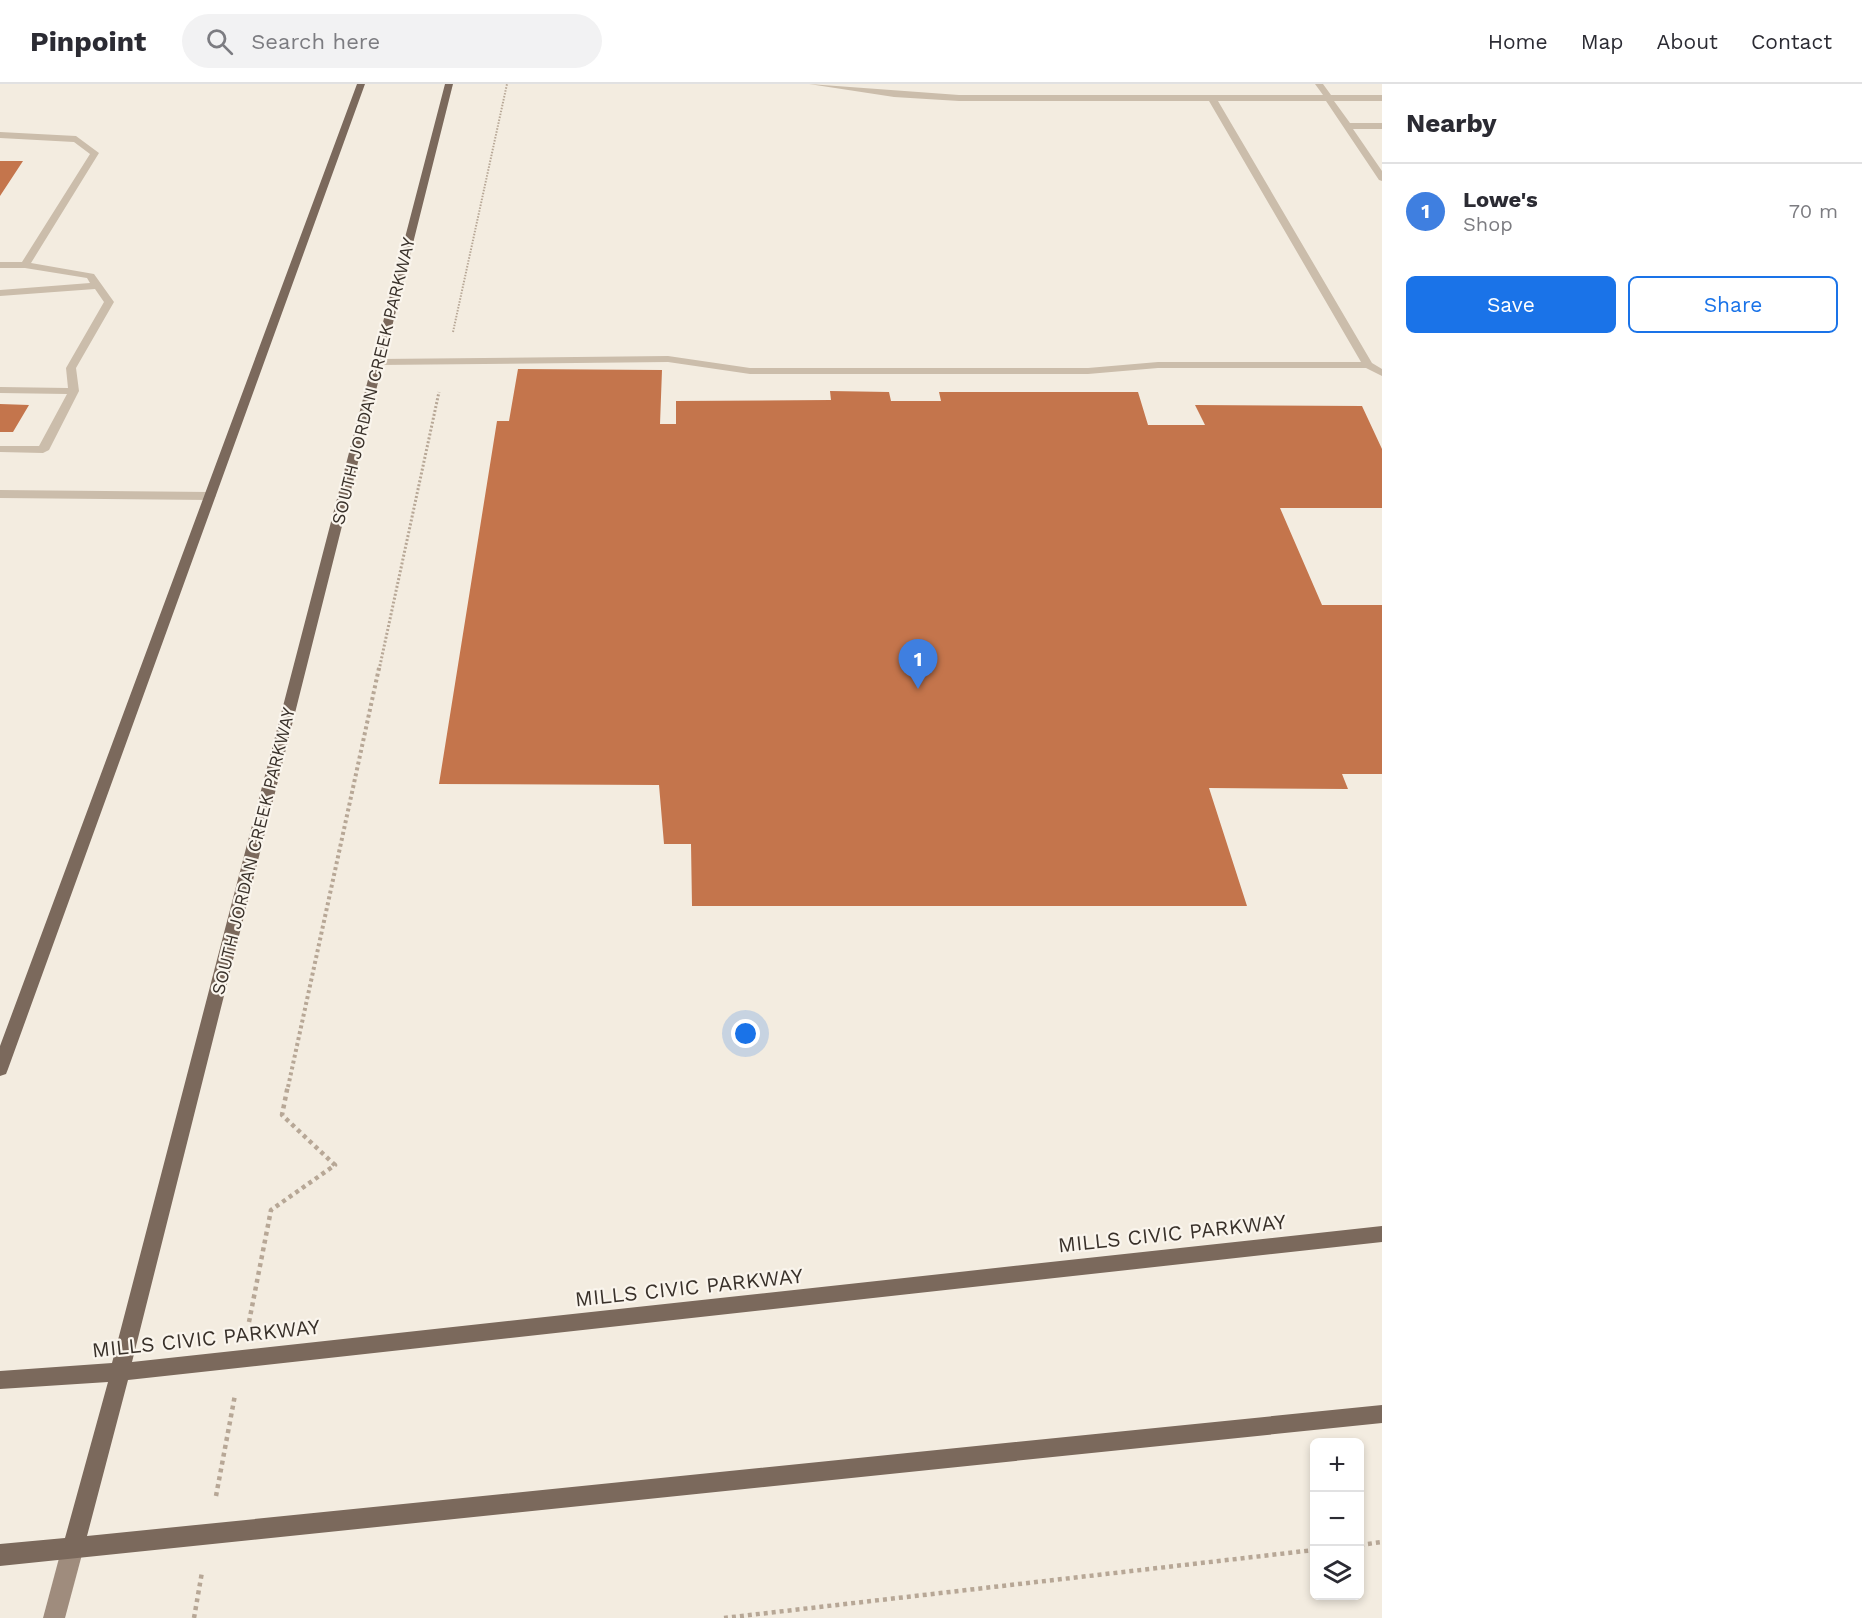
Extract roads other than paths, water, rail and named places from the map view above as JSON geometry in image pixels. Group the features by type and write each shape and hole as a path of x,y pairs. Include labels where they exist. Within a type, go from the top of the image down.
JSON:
{"main road":[{"path":"0,1069 361,84"},
{"name":"SOUTH JORDAN CREEK PARKWAY","path":"54,1618 120,1372 448,84"},
{"name":"MILLS CIVIC PARKWAY","path":"0,1380 120,1372 242,1360 1382,1234"},
{"path":"0,1555 1382,1414"}],"lane":[{"path":"813,84 959,98 1382,98"},
{"path":"1319,84 1382,178"},
{"path":"1212,98 1368,365"},
{"path":"1348,126 1382,126"},
{"path":"0,135 76,139 94,153 24,265"},
{"path":"0,265 24,265 90,276 109,302 71,369 74,391 43,450 0,449"},
{"path":"0,293 97,286"},
{"path":"378,362 668,359 750,371 1088,371 1158,365 1368,365 1382,373"},
{"path":"0,391 74,391"},
{"path":"0,494 210,496"}],"place":[{"name":"Lowe's","path":"918,689"}]}
